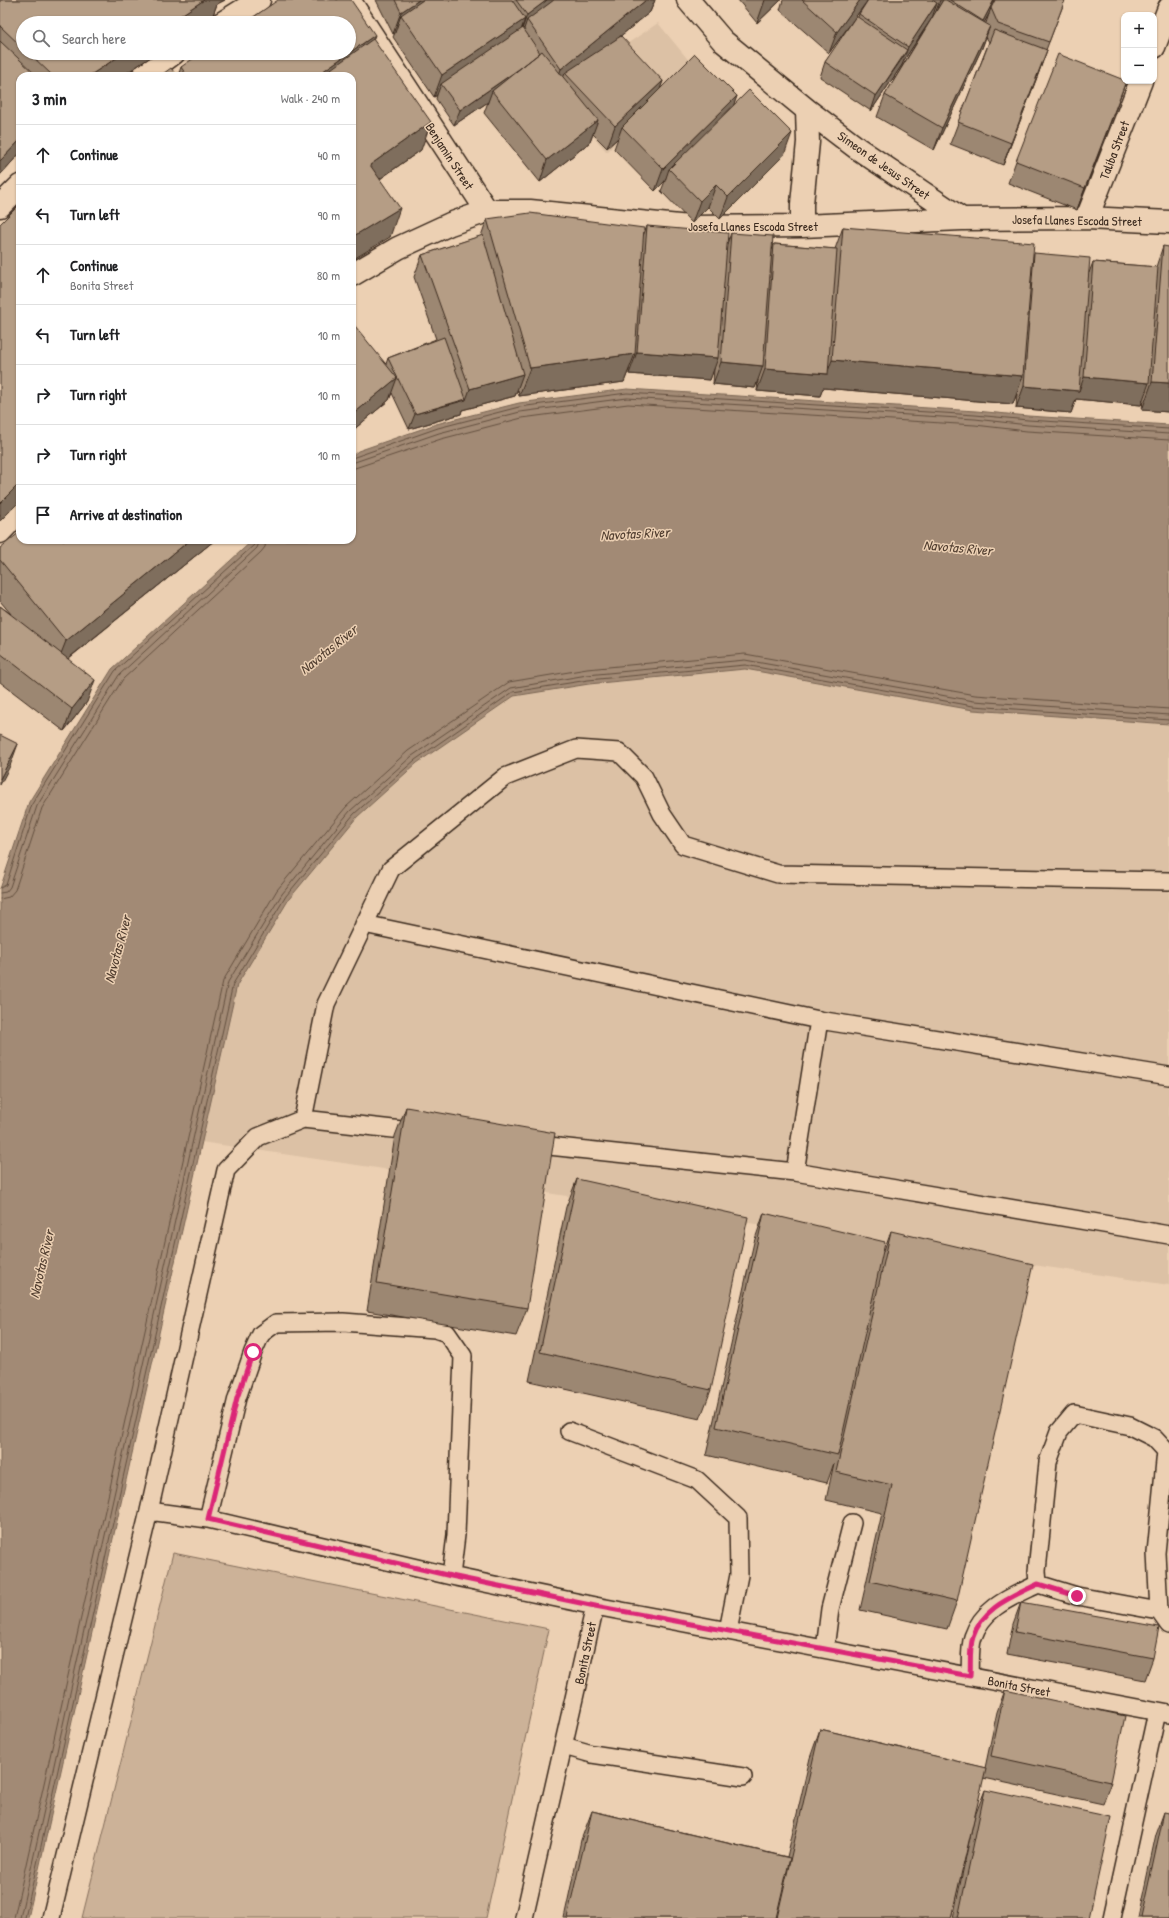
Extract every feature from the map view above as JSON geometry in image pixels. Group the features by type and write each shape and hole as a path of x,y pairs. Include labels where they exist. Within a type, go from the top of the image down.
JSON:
{"street":[{"path":"233,16 259,0"},
{"name":"Benjamin Street","path":"349,0 486,211"},
{"name":"Simeon de Jesus Street","path":"688,0 723,41 807,110 857,148 962,219"},
{"path":"1157,39 1169,8"},
{"path":"148,72 165,60"},
{"name":"Taliba Street","path":"1087,218 1140,84"},
{"path":"802,226 802,204 808,142 807,110"},
{"path":"0,206 16,190"},
{"name":"Josefa Llanes Escoda Street","path":"356,273 398,248 450,224 486,211 530,211 689,227 802,226 962,219 1087,218 1169,222"},
{"path":"0,532 16,515"}],"lane":[{"path":"303,1119 326,1004 391,869 505,777 576,749 619,752 644,778 662,814 683,844 778,874 1169,881"},
{"path":"364,924 819,1020 1169,1076"},
{"path":"794,1172 819,1020"},
{"path":"51,1918 149,1511 226,1170 258,1137 303,1119 438,1134"},
{"path":"517,1142 794,1172 1169,1235"},
{"path":"208,1519 237,1398 261,1334 276,1323 343,1322 435,1329 447,1333 463,1356 456,1535 451,1576"},
{"path":"1038,1584 1037,1571 1048,1462 1059,1432 1074,1414 1130,1426 1154,1438 1166,1451 1156,1553 1158,1611 1169,1625"},
{"path":"569,1431 697,1480 738,1518 739,1575 728,1631"},
{"path":"149,1511 208,1519 451,1576 595,1606"},
{"path":"825,1650 830,1609 852,1523"},
{"path":"970,1676 972,1637 985,1614 1005,1601 1038,1584 1077,1596 1158,1611"},
{"name":"Bonita Street","path":"524,1918 595,1606 1163,1713"},
{"path":"1112,1918 1163,1713"},
{"path":"564,1746 592,1754 743,1777"}],"shaded area":[{"path":"658,23 695,68 607,152 554,93"},
{"path":"745,669 973,710 1169,724 1169,1285 201,1142 237,985 289,899 357,817 417,763 514,696 589,684"},
{"path":"173,1553 549,1629 486,1918 82,1918"}],"water":[{"name":"Navotas River","path":"627,389 1169,425 1169,724 973,710 745,669 589,684 514,696 417,763 357,817 289,899 237,985 28,1918 0,1918 0,889 29,802 112,669 249,544 356,544 356,453 358,451 436,424 519,403"}],"building":[{"path":"0,0 204,0 180,16 16,16 16,41 0,26"},
{"path":"278,0 351,0 375,35 356,48 356,16 255,16"},
{"path":"395,0 419,0 401,12"},
{"path":"423,0 512,0 525,19 442,75 401,15"},
{"path":"516,0 547,0 527,15"},
{"path":"554,0 646,0 561,69 527,20"},
{"path":"802,0 860,0 837,32"},
{"path":"868,0 932,0 937,3 908,47 859,14"},
{"path":"943,0 946,0 990,26 942,128 885,95"},
{"path":"950,0 994,0 983,21"},
{"path":"995,0 1065,0 1049,42 998,24 991,8"},
{"path":"856,16 907,50 876,96 825,62"},
{"path":"523,28 540,53 460,110 441,84"},
{"path":"994,30 1047,50 1011,143 958,122"},
{"path":"621,36 663,81 615,126 565,73"},
{"path":"373,39 431,122 370,165 400,208 356,235 356,72 327,72 343,60 356,60 356,51"},
{"path":"0,41 16,56 16,60 20,60 33,72 16,72 16,144 0,161"},
{"path":"542,51 598,120 547,160 492,91"},
{"path":"695,54 737,96 663,169 622,127"},
{"path":"1058,54 1121,79 1121,84 1125,84 1085,188 1016,161"},
{"path":"36,60 113,60 95,72 49,72"},
{"path":"191,60 339,60 322,72 184,72 181,67"},
{"path":"171,68 174,72 166,72"},
{"path":"749,90 792,133 728,197 716,185 700,201 669,169"},
{"path":"16,208 16,487 0,503 0,224"},
{"path":"530,213 644,228 635,354 530,368 487,219"},
{"path":"647,226 728,233 718,358 637,352"},
{"path":"843,227 1034,243 1023,376 832,360"},
{"path":"731,233 773,236 763,366 721,362"},
{"path":"483,235 523,374 470,389 422,255"},
{"path":"774,244 837,249 828,374 765,369"},
{"path":"1163,246 1169,247 1169,383 1152,382"},
{"path":"1034,253 1090,258 1079,391 1024,386"},
{"path":"1093,262 1158,267 1149,383 1084,377"},
{"path":"356,327 397,378 356,412"},
{"path":"444,337 466,399 415,414 388,358"},
{"path":"16,535 16,544 185,544 66,641 0,560 0,548"},
{"path":"0,606 95,680 72,709 0,653"},
{"path":"0,735 18,744 0,779"},
{"path":"406,1107 555,1133 527,1308 377,1283"},
{"path":"577,1179 748,1217 711,1390 540,1352"},
{"path":"764,1213 885,1242 838,1455 716,1427"},
{"path":"891,1231 1033,1264 957,1601 870,1581 892,1485 836,1472"},
{"path":"1021,1602 1159,1627 1153,1658 1015,1632"},
{"path":"1005,1690 1125,1716 1111,1782 991,1756"},
{"path":"820,1729 986,1768 951,1918 777,1918"},
{"path":"985,1790 1111,1817 1089,1918 958,1918"},
{"path":"592,1811 790,1858 776,1918 567,1918"},
{"path":"1164,1812 1169,1813 1169,1918 1141,1918"}],"route":[{"path":"253,1352 237,1398 214,1486 208,1519 451,1576 595,1606 970,1676 972,1637 985,1614 1005,1601 1038,1584 1077,1596"}]}
